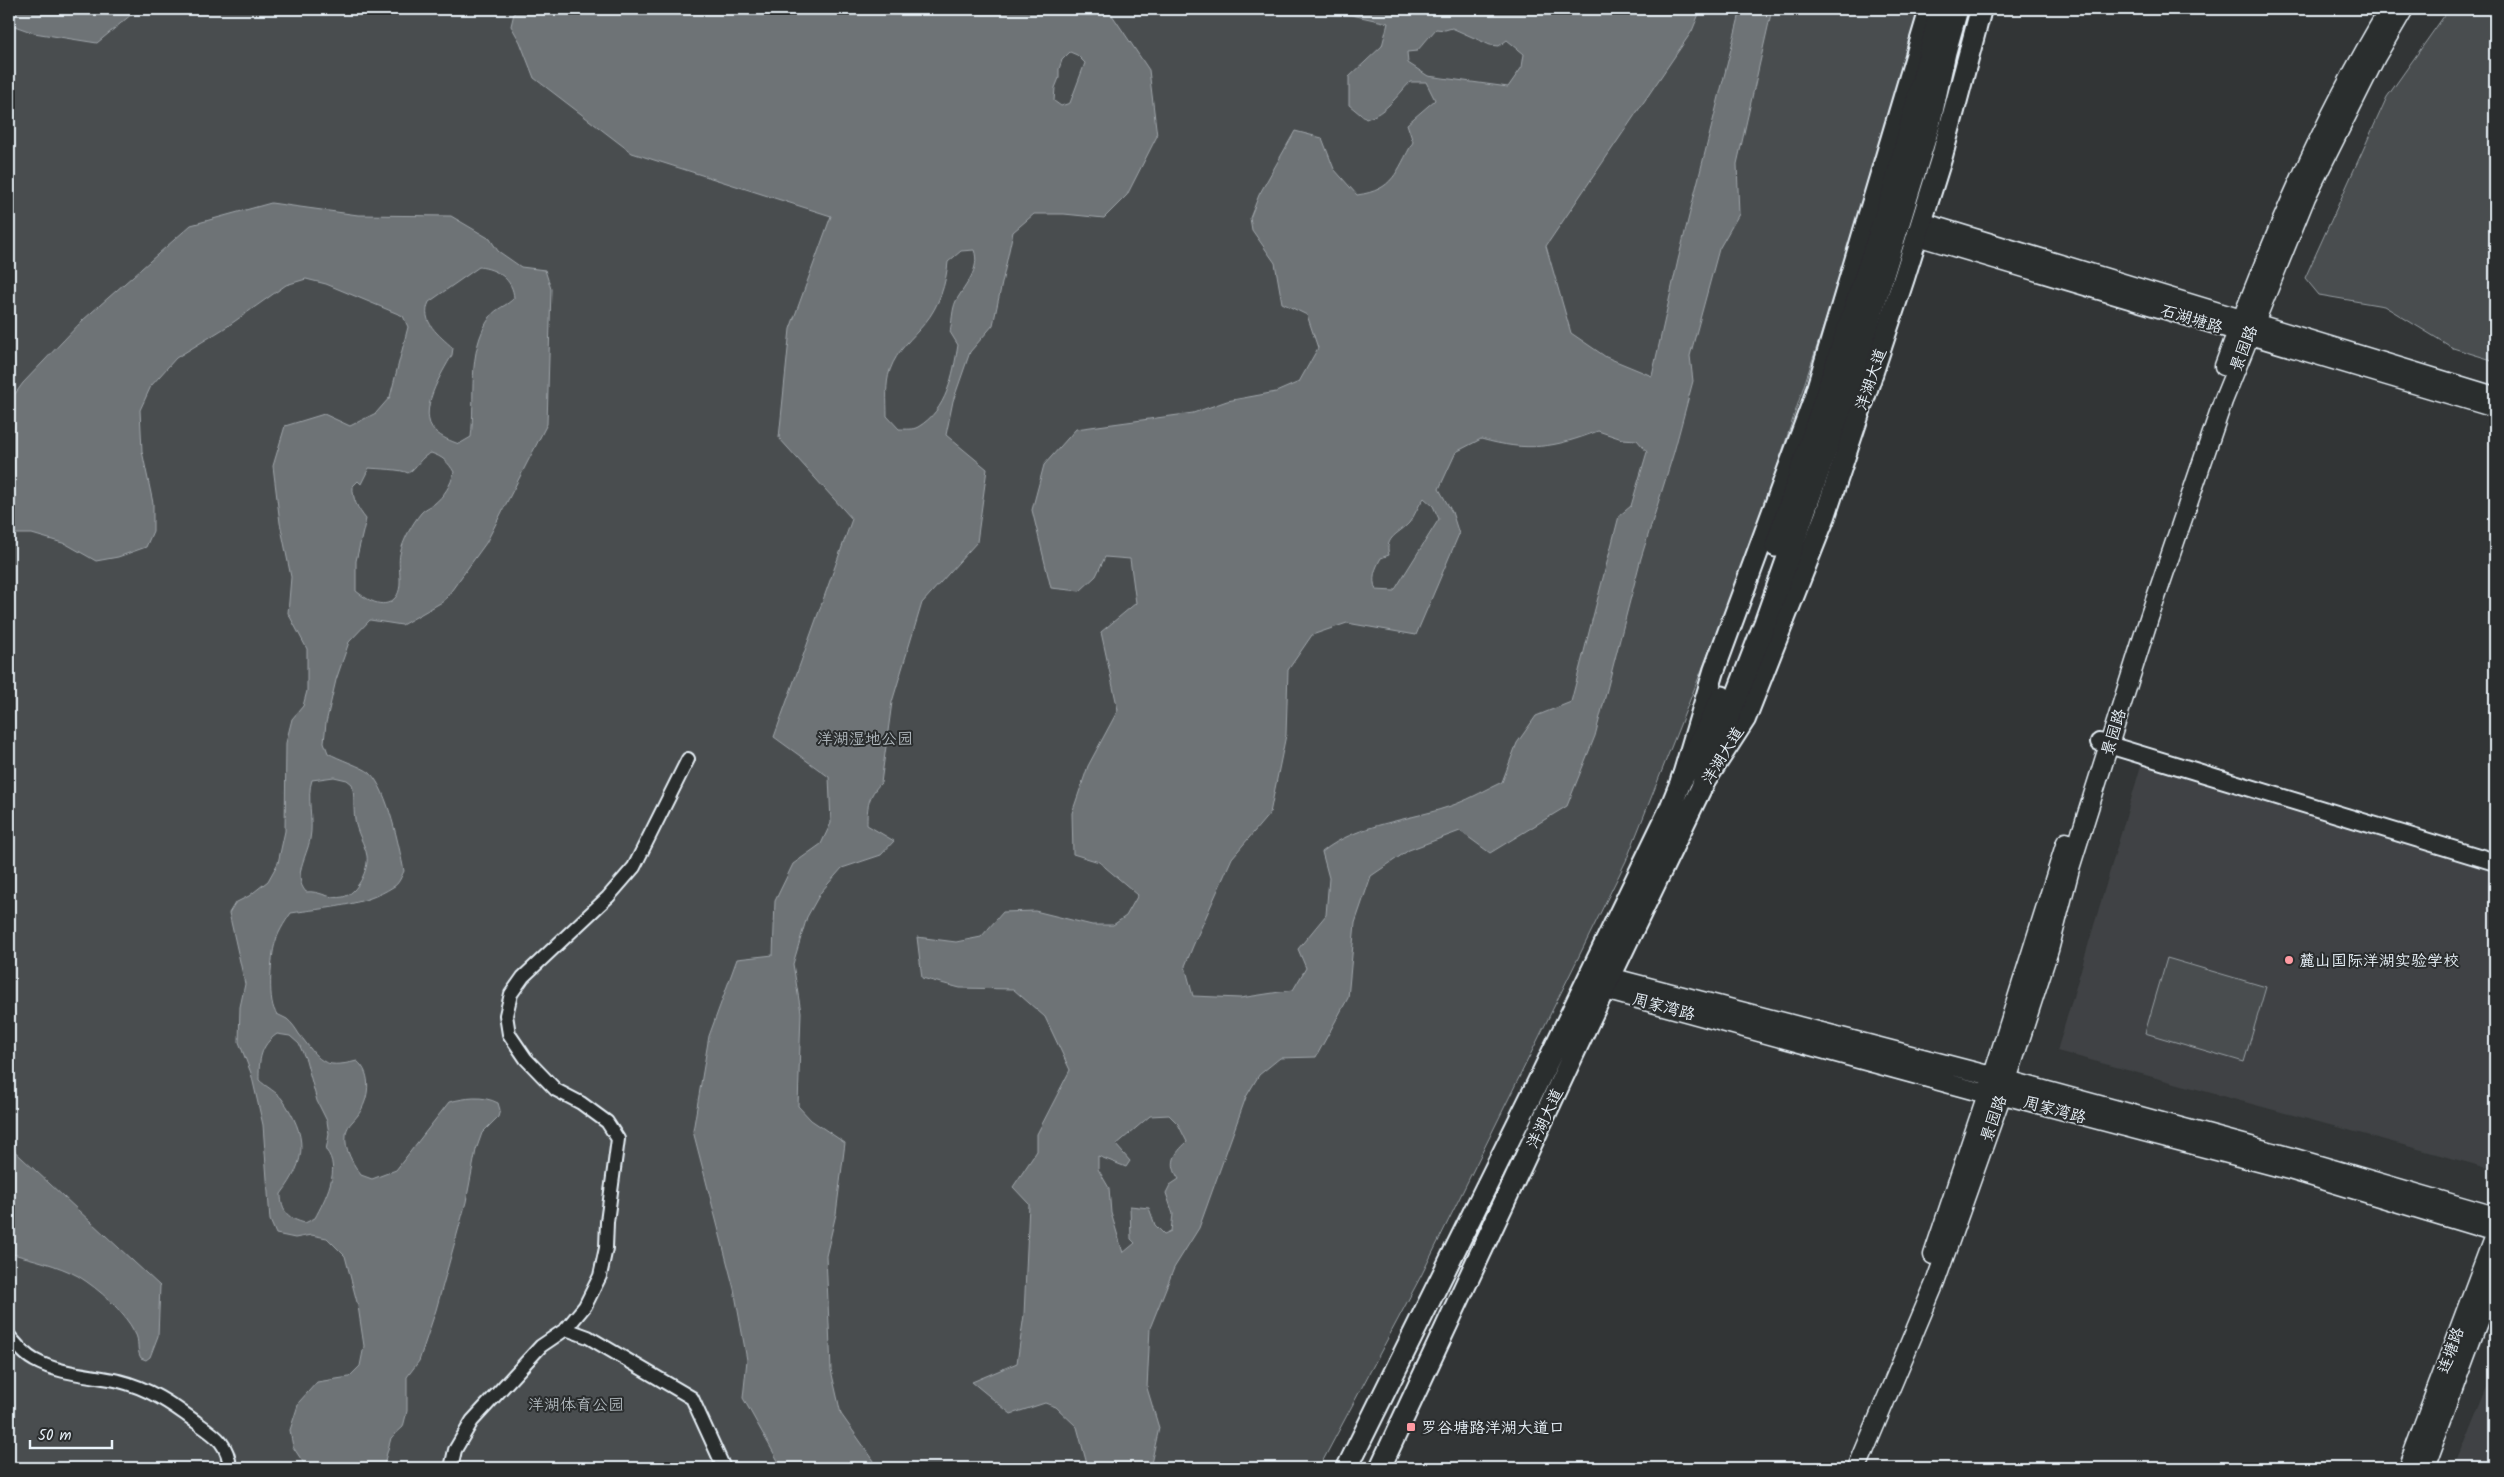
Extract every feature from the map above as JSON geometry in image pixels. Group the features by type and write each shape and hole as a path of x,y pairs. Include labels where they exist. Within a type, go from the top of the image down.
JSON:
{"highway":[{"path":"1682,779 1759,622 1891,198 1941,9"},
{"path":"1703,784 1759,622 1851,379 1929,125 1945,52 1957,9"}],"main road":[{"name":"洋湖大道","path":"1380,1468 1598,981 1682,779 1714,671 1813,402 1930,9"},
{"name":"洋湖大道","path":"1346,1468 1598,981 1703,784 1745,719 1825,516 1920,229 1981,9"},
{"name":"景园路","path":"1844,1468 1925,1280 2049,950 2105,739 2149,618 2223,401 2245,327 2297,182 2356,64 2389,9"},
{"name":"景园路","path":"2245,327 2306,196 2376,57 2404,9"},
{"name":"石湖塘路","path":"1920,229 2245,327 2495,408"},
{"name":"石湖塘路","path":"2245,327 2495,396"},
{"name":"周家湾路","path":"1598,981 1997,1086 2291,1157 2495,1216"},
{"name":"景园路","path":"1857,1468 1935,1284 1997,1086"},
{"name":"周家湾路","path":"1997,1086 2289,1170 2495,1232"},
{"name":"连塘路","path":"2407,1468 2495,1232"},
{"name":"连塘路","path":"2424,1468 2495,1276"}],"street":[{"path":"2105,739 2495,853"},
{"path":"2105,739 2495,862"},
{"path":"451,1468 455,1450 472,1421 541,1346 566,1329 585,1306 600,1276 618,1139 607,1122 581,1103 556,1090 526,1059 509,1034 506,1016 511,994 523,977 608,897 634,867 688,760"},
{"path":"566,1329 588,1337 692,1398 724,1468"},
{"path":"9,1336 32,1359 52,1367 121,1382 146,1390 167,1401 218,1438 229,1454 230,1468"}],"shaded area":[{"path":"9,9 138,9 97,43 34,33 9,24"},
{"path":"515,9 1108,9 1149,70 1157,136 1127,195 1104,218 1064,214 1034,214 1013,232 993,325 970,352 953,401 946,435 987,469 977,542 922,603 892,702 881,783 873,793 868,807 867,825 894,841 881,855 842,868 821,892 807,917 793,964 801,1012 798,1106 811,1120 845,1143 836,1214 826,1256 831,1370 841,1414 879,1468 782,1468 743,1398 747,1360 734,1289 693,1131 709,1036 737,959 773,955 775,901 793,864 821,844 831,823 829,777 774,737 852,519 779,438 790,329 831,216 632,153 534,78 520,42 511,26","holes":["1070,52 1077,55 1085,63 1070,103 1061,106 1054,101 1055,88 1062,60","974,250 976,257 974,270 956,301 953,312 950,332 958,345 947,391 936,411 928,420 916,428 899,429 887,416 887,387 890,370 901,351 925,323 938,302 944,286 948,262 961,251"]},
{"path":"1325,9 1701,9 1692,31 1546,246 1571,333 1606,357 1652,376 1678,260 1741,9 1772,9 1737,164 1739,214 1719,249 1690,356 1693,381 1674,452 1641,558 1595,736 1567,806 1490,853 1460,831 1409,850 1371,876 1355,923 1348,998 1316,1057 1280,1058 1259,1075 1246,1097 1199,1228 1174,1268 1150,1328 1147,1388 1159,1428 1150,1468 1088,1468 1077,1427 1056,1407 1045,1403 1011,1414 972,1382 1017,1363 1024,1315 1029,1204 1013,1187 1037,1151 1037,1134 1070,1070 1045,1017 1013,989 960,988 922,978 917,937 956,942 981,937 1003,912 1035,911 1092,925 1113,925 1126,916 1138,895 1099,862 1073,854 1072,813 1088,766 1118,710 1101,632 1136,603 1130,559 1105,557 1096,576 1080,591 1051,588 1032,510 1044,465 1076,429 1193,413 1227,401 1276,392 1299,382 1318,348 1307,315 1282,303 1275,263 1252,230 1250,218 1259,195 1295,131 1322,138 1334,169 1357,195 1379,189 1398,171 1413,142 1407,124 1435,100 1426,82 1410,82 1385,109 1366,119 1349,105 1349,77 1382,46 1388,23","holes":["1452,28 1490,45 1499,46 1507,40 1524,54 1522,67 1508,87 1428,76 1408,63 1407,52 1417,51 1436,29 1445,30","1598,431 1622,439 1637,440 1647,452 1631,506 1619,516 1571,702 1536,716 1517,743 1502,782 1439,810 1386,823 1352,834 1322,852 1329,878 1326,915 1298,949 1306,968 1293,990 1240,998 1193,996 1185,966 1232,858 1270,813 1286,735 1288,670 1312,635 1347,623 1416,635 1459,534 1452,512 1439,489 1456,452 1481,439 1527,447 1554,444","1424,498 1433,506 1439,519 1394,591 1376,590 1375,570 1381,558 1389,555 1390,540 1409,523","1169,1115 1178,1124 1187,1142 1176,1155 1173,1163 1179,1179 1170,1185 1166,1193 1173,1214 1171,1231 1164,1234 1155,1225 1149,1208 1130,1206 1131,1239 1135,1243 1123,1253 1111,1213 1109,1188 1098,1169 1098,1156 1126,1167 1130,1161 1116,1145 1150,1116"]},
{"path":"271,203 358,215 451,216 490,239 498,251 521,267 545,270 551,289 547,424 486,543 444,601 402,625 370,620 349,642 336,680 326,723 324,742 328,753 367,771 376,781 392,819 404,871 395,886 369,898 344,905 291,913 279,933 273,953 271,992 274,1009 277,1014 291,1022 322,1061 336,1064 357,1061 365,1073 368,1087 365,1102 346,1132 346,1146 361,1175 372,1179 396,1170 449,1102 468,1098 480,1098 498,1103 500,1110 498,1117 482,1133 476,1150 466,1202 436,1310 419,1361 407,1377 407,1411 403,1427 391,1438 383,1468 307,1468 293,1447 290,1430 299,1402 317,1382 349,1377 360,1366 364,1346 358,1306 345,1256 327,1238 311,1235 295,1238 276,1234 270,1220 263,1125 251,1073 239,1042 240,1007 245,984 229,913 235,903 249,896 268,881 278,863 285,831 286,743 292,719 303,706 307,691 307,649 288,613 291,577 280,523 273,466 285,426 324,414 350,426 376,413 390,397 408,327 403,316 326,284 306,279 286,285 228,326 176,358 151,386 140,410 142,451 153,503 153,531 146,547 118,557 96,561 66,544 32,534 9,534 9,402 23,383 83,320 191,225","holes":["479,267 492,270 503,276 511,285 513,291 514,298 492,314 482,331 473,376 471,437 459,444 441,436 435,431 430,423 428,414 429,404 437,382 452,355 453,348 432,328 427,316 429,302","431,453 445,460 454,472 453,477 444,494 434,504 425,509 411,527 401,549 399,560 400,584 397,595 385,604 375,602 356,591 356,561 366,519 356,504 353,486 358,481 361,484 369,468 408,473","334,777 347,780 352,784 354,815 366,851 367,861 361,880 353,891 343,897 338,898 315,892 306,892 300,880 300,873 311,832 310,787 312,780","277,1034 290,1036 299,1044 306,1060 317,1101 327,1121 329,1134 326,1150 331,1158 332,1175 327,1193 315,1218 305,1223 290,1217 282,1206 281,1194 296,1170 301,1148 300,1136 290,1112 280,1097 259,1080 259,1066 262,1054 271,1039"]},
{"name":"麓山国际洋湖实验学校","path":"2142,762 2495,870 2495,1170 2057,1051"},
{"path":"9,1146 160,1286 158,1336 150,1357 146,1360 141,1358 136,1336 130,1325 118,1309 94,1287 78,1276 62,1269 9,1253"},
{"path":"2495,1370 2495,1468 2455,1468"}],"green space":[{"name":"洋湖湿地公园","path":"9,9 1923,9 1856,228 1751,546 1626,861 1422,1274 1319,1468 9,1468"},
{"path":"2449,9 2495,9 2495,361 2453,348 2384,306 2319,295 2305,278 2387,97"},
{"path":"2167,958 2266,987 2244,1062 2145,1033"}],"place":[{"name":"麓山国际洋湖实验学校","path":"2289,960"},
{"name":"罗谷塘路洋湖大道口","path":"1411,1427"}],"park label":[{"name":"洋湖体育公园","path":"576,1404"}]}
